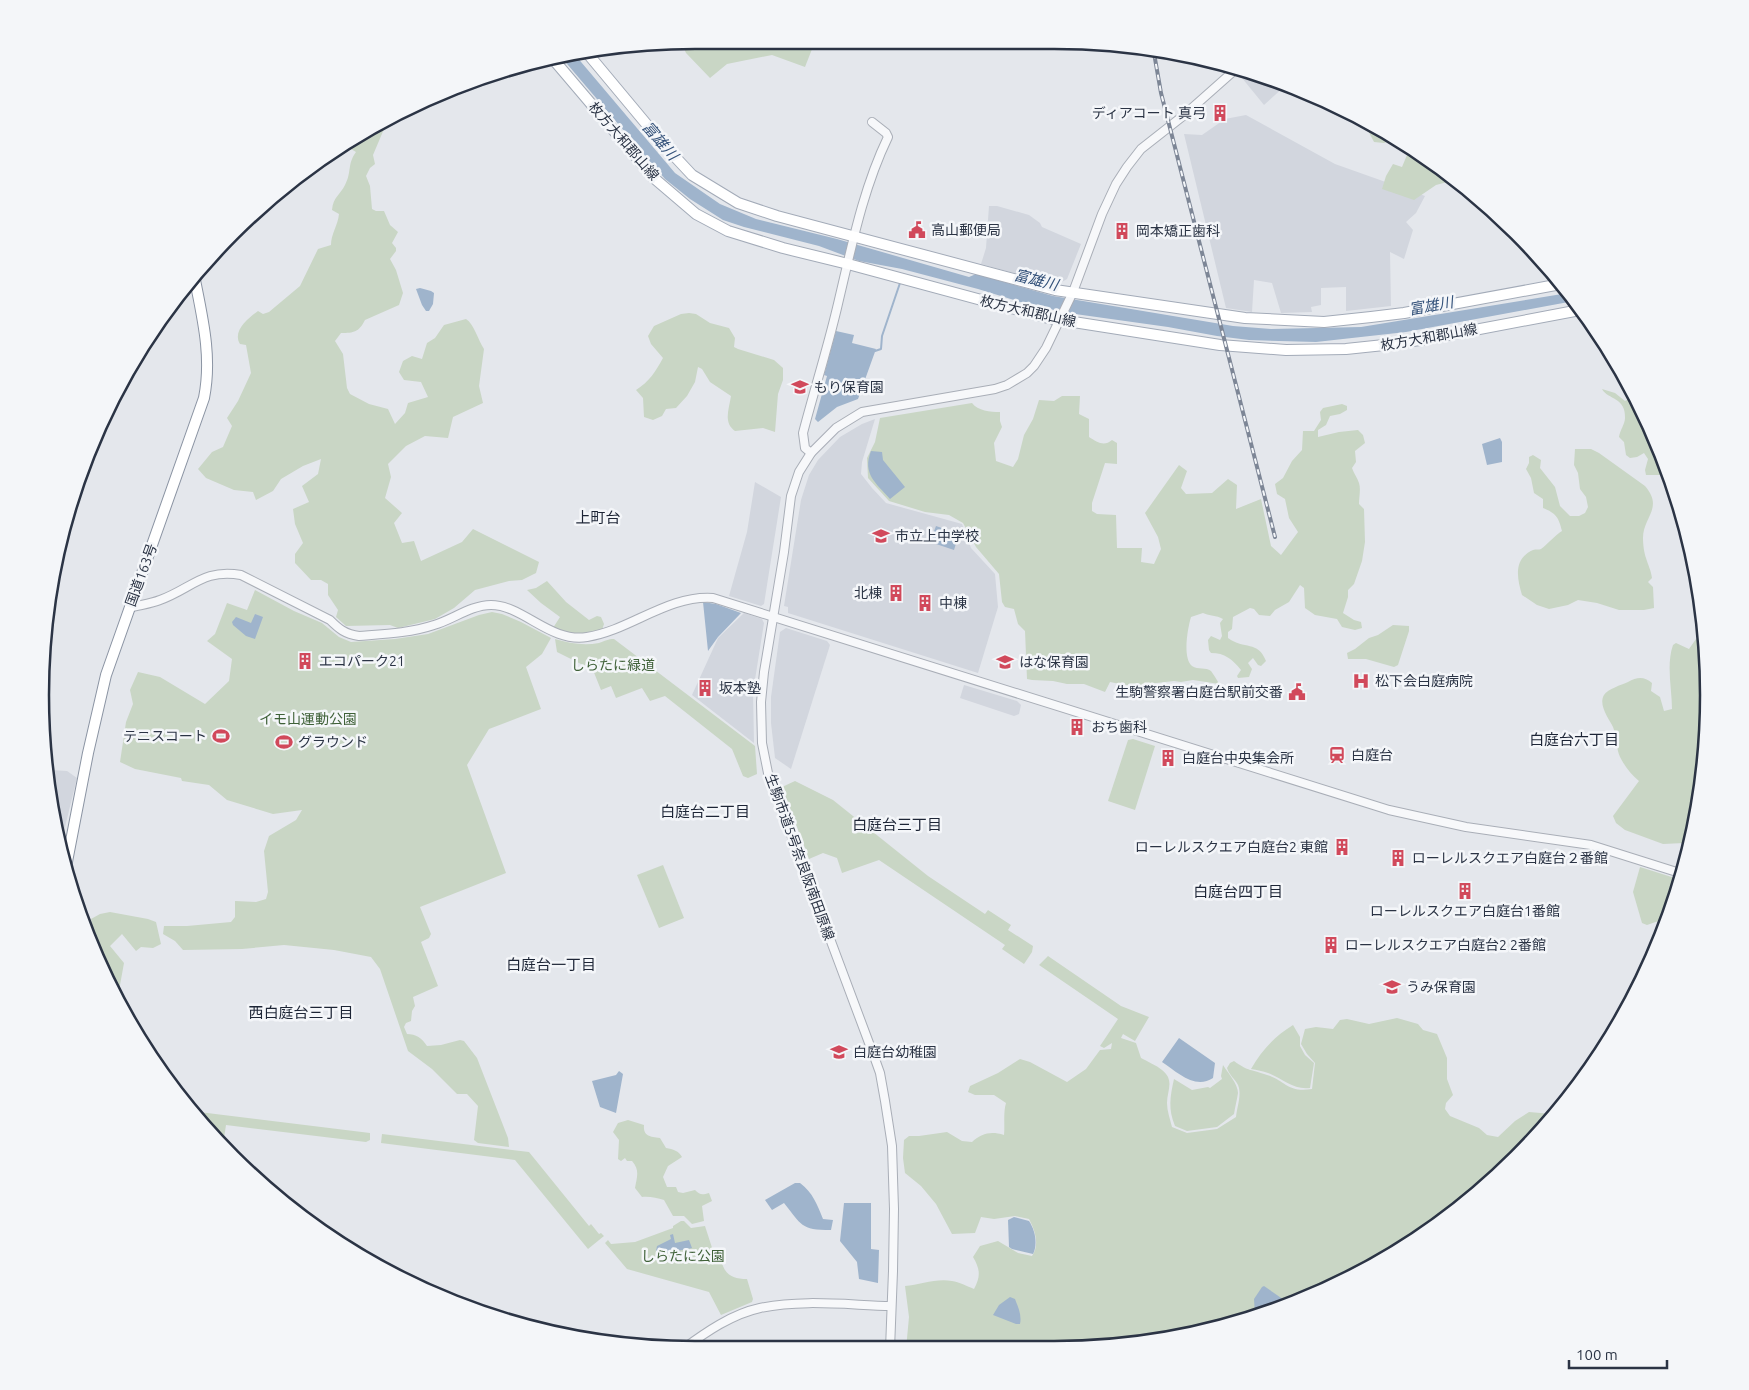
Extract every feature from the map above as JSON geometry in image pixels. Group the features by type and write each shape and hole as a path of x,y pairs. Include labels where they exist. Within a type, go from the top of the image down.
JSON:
{"main road":[{"name":"枚方大和郡山線","path":"591,57 663,144 692,175 738,203 757,210 1018,281 1056,290 1223,316 1324,322 1404,313 1553,285"},
{"name":"枚方大和郡山線","path":"557,64 655,180 696,214 728,231 903,280 1060,320 1220,345 1286,350 1346,349 1384,346 1427,339 1574,311"},
{"name":"国道163号","path":"66,843 101,692 117,640 200,410 206,386 208,346 196,285"}],"street":[{"path":"1073,292 1102,214 1126,167 1141,149 1189,111 1231,74"},
{"path":"810,453 806,448 803,433 872,172 888,137 886,133 872,122"},
{"name":"生駒市道5号奈良阪南田原線","path":"890,1341 894,1262 892,1146 880,1073 773,788 762,743 761,702 764,672 791,496 799,472 810,453 836,428 862,412 984,391 1007,385 1034,366 1046,348 1073,292"},
{"path":"129,608 160,600 210,575 228,573 241,575 330,620 345,634 359,636 419,629 436,625 489,605 502,606 562,635 584,638 611,630 678,602 693,598 713,598 1389,810 1466,827 1591,846 1675,872"},
{"path":"694,1341 726,1321 759,1308 794,1304 891,1306"}],"shaded area":[{"path":"1242,78 1262,83 1280,90 1264,105"},
{"path":"1246,115 1335,164 1425,196 1416,213 1406,222 1413,230 1404,259 1390,252 1391,306 1346,311 1346,287 1321,288 1321,305 1311,307 1312,312 1281,313 1272,283 1254,280 1252,312 1226,308 1184,134 1202,135 1225,119"},
{"path":"989,206 997,206 1029,215 1040,223 1042,227 1081,244 1067,279 1057,285 981,264 986,248"},
{"name":"市立上中学校","path":"875,419 862,462 861,474 886,503 962,524 971,548 995,574 998,607 978,673 788,613 788,607 784,606 801,500 809,475 818,460 840,437"},
{"path":"755,482 781,497 764,604 761,606 729,596 747,532"},
{"path":"744,613 762,619 764,623 753,692 754,743 692,695 718,638"},
{"path":"786,628 827,641 830,645 791,769 775,758 771,723 771,697 780,632"},
{"path":"964,685 1017,701 1021,705 1019,714 1014,716 960,698"},
{"path":"53,770 67,771 77,778 64,831"}],"green space":[{"path":"684,49 812,49 805,67 772,55 727,64 710,78"},
{"path":"384,129 373,155 375,164 370,168 366,176 370,186 372,209 384,211 390,225 398,232 392,243 396,251 390,259 396,270 403,293 399,305 365,320 356,331 341,333 335,341 343,354 347,388 350,394 369,404 388,409 395,424 405,413 408,403 428,397 421,382 404,380 399,372 403,361 412,356 422,359 427,343 435,338 444,325 466,319 474,328 484,349 479,386 483,403 453,417 448,438 425,436 406,446 388,464 391,477 385,498 402,513 394,523 402,543 414,541 421,561 462,542 473,529 539,562 536,573 522,580 509,581 475,590 454,608 435,619 398,628 390,625 346,626 336,617 338,610 328,595 328,584 321,580 311,580 295,563 295,554 303,543 295,524 293,509 309,502 302,486 318,474 321,459 303,466 281,479 273,491 256,500 253,492 234,490 206,478 198,469 212,452 223,447 232,426 227,418 238,401 251,373 246,345 240,344 238,339 242,325 258,311 263,314 269,312 300,286 318,249 331,245 339,214 332,210 335,199 347,180 351,160 356,152 351,149"},
{"path":"1368,130 1387,142 1374,142"},
{"path":"1407,155 1409,155 1447,182 1436,185 1414,200 1382,189 1386,176 1393,164 1402,167"},
{"path":"681,314 696,314 710,323 729,328 735,338 734,347 774,360 783,368 783,380 778,394 775,432 763,428 735,431 731,428 728,420 728,411 731,396 710,382 702,369 698,367 695,382 687,396 676,408 666,409 662,416 653,420 644,417 643,398 636,390 652,376 663,358 651,344 648,336 654,326"},
{"path":"1602,389 1615,393 1625,401 1629,399 1661,475 1646,475 1645,470 1648,459 1644,453 1630,458 1626,455 1624,442 1619,437 1625,420 1625,411 1620,402"},
{"path":"1062,396 1080,396 1079,414 1089,419 1089,437 1100,443 1112,440 1117,443 1117,464 1105,463 1092,503 1092,511 1097,514 1116,515 1117,548 1142,548 1141,562 1154,564 1161,549 1158,537 1145,513 1179,465 1187,471 1181,488 1186,494 1212,493 1228,479 1237,485 1236,509 1261,499 1271,546 1281,555 1298,532 1289,518 1285,499 1277,494 1275,484 1283,478 1292,461 1302,450 1303,431 1314,431 1321,420 1320,412 1323,408 1342,404 1347,406 1347,410 1330,416 1326,425 1318,430 1318,437 1358,430 1363,435 1365,443 1355,451 1356,462 1352,468 1360,485 1359,504 1364,509 1365,542 1362,561 1354,584 1348,590 1343,613 1361,622 1362,628 1355,630 1342,627 1337,619 1315,615 1305,608 1304,588 1300,585 1289,602 1275,610 1270,616 1259,615 1254,609 1250,608 1233,617 1232,629 1228,632 1228,638 1234,642 1259,650 1266,661 1261,666 1253,658 1248,663 1252,669 1249,677 1238,678 1237,676 1241,670 1228,657 1211,653 1208,640 1211,636 1220,640 1222,636 1220,623 1223,619 1203,613 1191,617 1188,628 1187,656 1192,666 1211,671 1219,684 1193,680 1130,686 1110,682 1105,692 1084,684 1027,679 1025,631 1018,624 1014,609 1005,607 1002,602 999,574 976,547 963,523 949,515 925,512 889,501 868,478 867,458 875,442 880,418 972,403 981,409 1000,412 1002,427 994,443 996,461 1013,467 1018,459 1024,435 1033,419 1039,400 1054,401"},
{"path":"1575,449 1591,449 1599,453 1645,486 1653,500 1653,507 1646,524 1643,540 1645,554 1652,575 1648,582 1653,587 1654,608 1619,610 1597,603 1578,600 1568,605 1549,609 1537,605 1522,595 1518,570 1522,558 1533,550 1541,549 1562,531 1556,516 1543,508 1543,499 1534,493 1531,478 1526,469 1529,457 1533,455 1541,460 1540,468 1555,487 1560,506 1570,516 1579,516 1585,513 1588,507 1586,497 1580,489 1578,473 1574,465"},
{"path":"547,581 566,602 589,620 597,616 601,617 604,624 602,630 577,634 553,628 560,617 527,590 536,588"},
{"name":"イモ山運動公園","path":"255,590 294,611 322,623 339,637 351,642 395,639 428,634 492,612 521,622 551,638 542,654 526,667 541,709 489,729 467,765 506,873 420,907 431,934 429,938 421,942 438,986 413,997 415,1006 412,1011 411,1021 406,1023 404,1027 407,1034 418,1037 427,1046 441,1045 460,1040 464,1041 477,1058 508,1138 509,1147 478,1143 474,1140 478,1106 467,1094 457,1094 432,1069 408,1051 380,969 371,957 334,950 284,945 242,949 183,950 175,941 163,934 164,926 231,922 235,917 235,901 256,902 266,899 268,892 264,851 269,836 296,820 302,810 273,814 227,800 209,785 182,781 181,778 135,769 120,762 126,722 133,704 130,690 138,672 160,677 205,704 229,681 232,659 207,641 215,634 227,603 247,610"},
{"path":"1393,625 1409,626 1398,665 1394,667 1366,659 1348,659 1347,653"},
{"path":"1698,638 1699,653 1700,695 1695,779 1683,843 1663,844 1625,830 1616,823 1613,816 1639,781 1628,770 1620,757 1613,727 1605,712 1602,699 1612,689 1634,679 1643,678 1652,683 1651,691 1660,697 1664,711 1672,709 1670,661 1673,645 1676,643 1689,649"},
{"name":"しらたに緑道","path":"555,639 587,644 614,639 755,746 757,774 748,778 743,776 732,749 665,696 650,701 642,688 616,698 611,686 601,690 593,670 557,652"},
{"path":"1133,739 1155,746 1135,810 1108,801 1128,740"},
{"path":"795,781 833,800 928,876 985,914 988,910 1011,925 1008,930 1033,946 1032,952 1024,964 1002,949 1005,945 879,860 842,873 837,858 823,853 809,859 782,787"},
{"path":"663,865 684,918 659,928 637,875"},
{"path":"1640,867 1673,878 1659,921 1647,925 1642,923 1633,892"},
{"path":"110,912 156,922 161,944 153,948 141,947 136,951 122,934 110,946 124,963 119,989 93,929 91,919 100,914"},
{"path":"1048,956 1121,1006 1149,1017 1135,1041 1123,1034 1121,1038 1136,1043 1141,1058 1166,1074 1169,1082 1167,1106 1172,1127 1187,1133 1217,1129 1236,1117 1239,1089 1227,1068 1234,1061 1247,1069 1273,1077 1292,1088 1312,1089 1315,1063 1301,1044 1305,1029 1316,1027 1333,1029 1340,1020 1347,1019 1369,1024 1397,1018 1418,1024 1423,1030 1437,1034 1447,1058 1447,1079 1453,1095 1446,1103 1445,1109 1450,1116 1479,1128 1487,1135 1498,1137 1515,1121 1529,1112 1546,1113 1511,1152 1480,1181 1413,1232 1377,1255 1340,1275 1262,1307 1180,1329 1138,1336 1054,1341 907,1341 909,1317 905,1286 946,1280 974,1289 979,1273 973,1257 980,1246 998,1241 1018,1253 1032,1256 1036,1242 1035,1233 1029,1219 1015,1216 994,1219 981,1217 975,1233 952,1234 936,1204 921,1186 905,1173 903,1158 904,1140 909,1136 947,1132 962,1141 972,1142 987,1134 1004,1135 1006,1103 994,1095 975,1095 968,1092 970,1086 998,1073 1020,1059 1030,1062 1067,1082 1086,1069 1100,1050 1111,1049 1112,1043 1104,1048 1100,1046 1118,1019 1039,965"},
{"path":"1293,1025 1300,1037 1300,1046 1305,1055 1314,1063 1310,1088 1293,1086 1268,1073 1251,1069 1269,1044"},
{"path":"1223,1065 1235,1082 1238,1090 1234,1114 1217,1127 1187,1131 1175,1126 1170,1103 1174,1079 1192,1090 1210,1088 1222,1079"},
{"path":"202,1112 370,1133 370,1140 366,1142 226,1125 224,1137"},
{"path":"628,1120 644,1125 646,1134 660,1138 666,1148 676,1151 681,1155 682,1157 668,1166 663,1177 667,1187 676,1187 678,1192 683,1193 695,1190 701,1194 709,1193 712,1201 702,1206 704,1221 692,1224 684,1216 673,1216 664,1200 642,1197 635,1188 636,1167 632,1161 627,1161 625,1158 621,1161 618,1159 619,1140 613,1132 618,1123"},
{"path":"382,1134 529,1152 589,1226 591,1224 599,1234 601,1233 604,1236 588,1249 515,1160 381,1143"},
{"name":"しらたに公園","path":"684,1221 691,1228 705,1226 715,1257 721,1258 726,1272 733,1277 747,1279 753,1299 752,1302 721,1315 709,1292 627,1269 605,1243 608,1240 611,1244 635,1242 673,1228 673,1226"}],"water":[{"path":"579,59 675,173 720,204 756,219 837,239 969,277 976,274 1053,296 1233,326 1271,329 1361,327 1561,294 1567,302 1406,332 1316,342 1249,340 1217,336 1068,313 1027,304 902,269 859,261 819,246 723,220 690,199 665,179 565,62"},
{"path":"420,288 434,293 433,304 429,311 426,311 422,305 416,289"},
{"path":"836,331 854,335 852,343 876,349 858,399 837,407 818,422 815,419 827,376 824,375"},
{"path":"1500,438 1502,442 1502,462 1487,465 1482,444"},
{"path":"871,451 882,452 883,460 905,487 890,499 875,483 869,472 868,466"},
{"path":"936,526 959,534 954,550 930,542"},
{"path":"703,602 716,604 741,613 718,637 708,651"},
{"path":"255,614 263,617 255,639 246,636 232,622 236,617 251,623"},
{"path":"1179,1038 1215,1063 1213,1078 1200,1082 1193,1081 1180,1075 1162,1062"},
{"path":"619,1071 623,1074 616,1113 600,1107 592,1081 616,1075"},
{"path":"795,1183 800,1183 808,1191 817,1204 823,1219 833,1220 831,1230 813,1229 803,1225 784,1203 772,1210 765,1200"},
{"path":"844,1203 871,1203 871,1249 879,1250 878,1283 859,1279 857,1262 840,1241"},
{"path":"1014,1217 1029,1221 1036,1242 1033,1254 1009,1247 1008,1220"},
{"path":"673,1234 675,1243 689,1240 692,1248 662,1254 662,1251 656,1251 657,1246 671,1239 670,1235"},
{"path":"1264,1286 1283,1299 1255,1309 1254,1299"},
{"path":"1010,1297 1015,1299 1020,1314 1020,1324 993,1315 999,1305"}],"waterway":[{"path":"875,351 881,349 882,336 900,283"}],"railway":[{"path":"1155,57 1161,93 1275,537"}],"place":[{"name":"ディアコート 真弓","path":"1220,113"},
{"name":"高山郵便局","path":"917,230"},
{"name":"岡本矯正歯科","path":"1122,231"},
{"name":"もり保育園","path":"800,387"},
{"name":"市立上中学校","path":"881,536"},
{"name":"北棟","path":"896,593"},
{"name":"中棟","path":"925,603"},
{"name":"エコパーク21","path":"305,661"},
{"name":"はな保育園","path":"1005,662"},
{"name":"松下会白庭病院","path":"1361,681"},
{"name":"坂本塾","path":"705,688"},
{"name":"生駒警察署白庭台駅前交番","path":"1297,692"},
{"name":"おち歯科","path":"1077,727"},
{"name":"テニスコート","path":"221,736"},
{"name":"グラウンド","path":"284,742"},
{"name":"白庭台","path":"1337,755"},
{"name":"白庭台中央集会所","path":"1168,758"},
{"name":"ローレルスクエア白庭台2 東館","path":"1342,847"},
{"name":"ローレルスクエア白庭台２番館","path":"1398,858"},
{"name":"ローレルスクエア白庭台1番館","path":"1465,891"},
{"name":"ローレルスクエア白庭台2 2番館","path":"1331,945"},
{"name":"うみ保育園","path":"1392,987"},
{"name":"白庭台幼稚園","path":"839,1052"}],"district":[{"name":"上町台","path":"598,518"},
{"name":"白庭台六丁目","path":"1574,740"},
{"name":"白庭台二丁目","path":"705,812"},
{"name":"白庭台三丁目","path":"897,825"},
{"name":"白庭台四丁目","path":"1238,892"},
{"name":"白庭台一丁目","path":"551,965"},
{"name":"西白庭台三丁目","path":"301,1013"}],"water label":[{"name":"富雄川","path":"660,141"},
{"name":"富雄川","path":"1036,280"},
{"name":"富雄川","path":"1431,306"}]}
